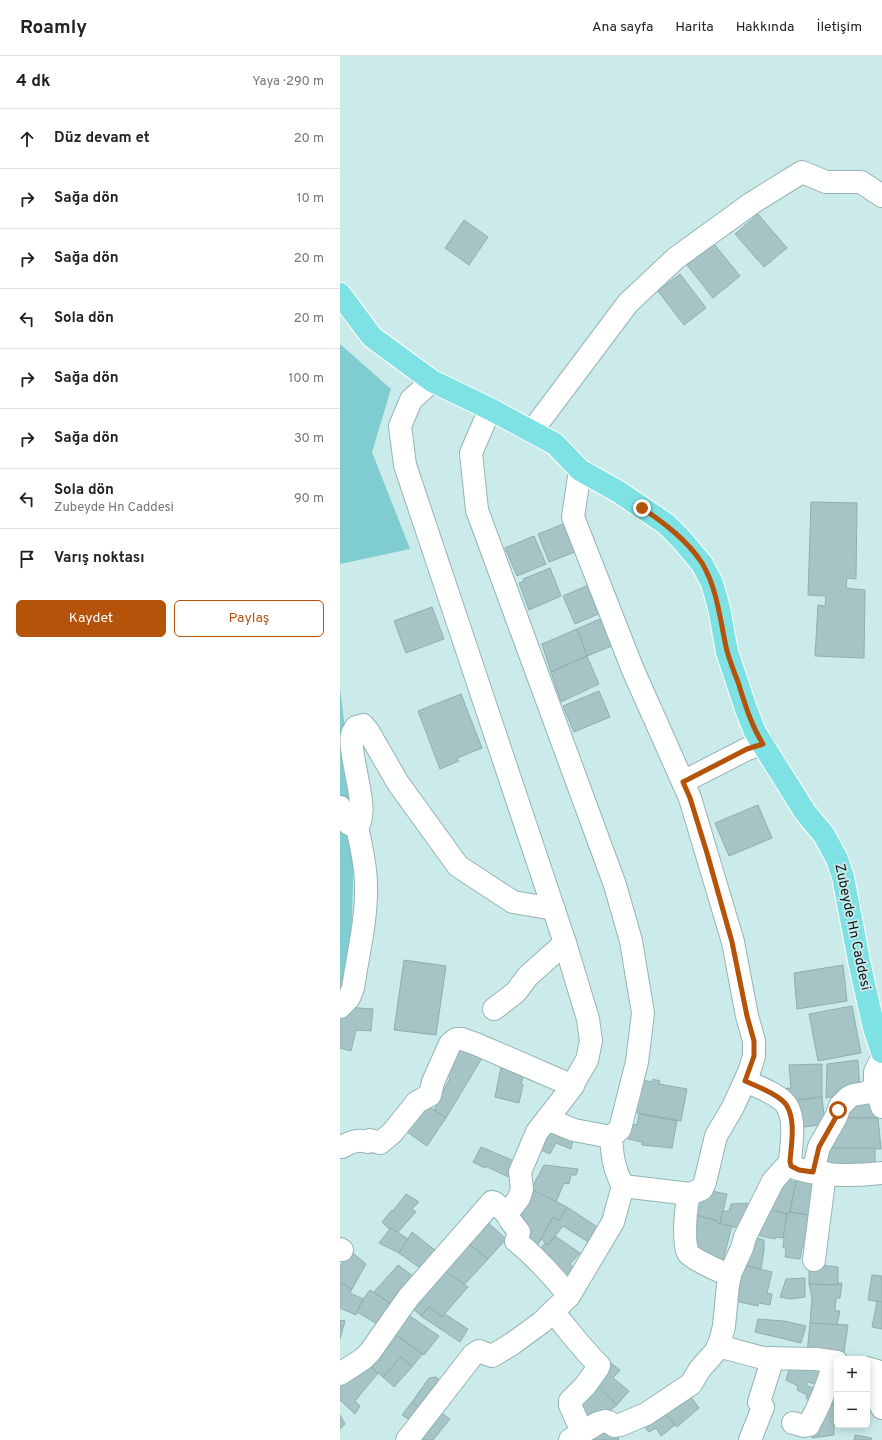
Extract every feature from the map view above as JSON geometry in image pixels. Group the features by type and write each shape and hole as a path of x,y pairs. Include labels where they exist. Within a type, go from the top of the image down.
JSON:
{"main road":[{"name":"Zubeyde Hn Caddesi","path":"340,294 372,337 432,381 490,409 555,444 580,470 619,492 666,524 685,543 702,564 712,583 719,608 727,652 755,732 805,812 824,834 837,859 843,877 876,1010 879,1047 882,1052"}],"street":[{"path":"532,431 628,303 676,258 752,203 802,172 826,182 861,182 882,196"},
{"path":"432,381 411,400 400,426 405,465 565,943 588,1019 591,1041 587,1060 573,1086 536,1132 520,1172 522,1189 519,1198 507,1214"},
{"path":"407,1440 473,1355 479,1351 492,1356 512,1344 554,1312 569,1296 613,1222 623,1186 618,1178 612,1158 616,1133 637,1062 643,1013 631,941 614,885 477,510 471,453 490,409"},
{"path":"580,470 573,517 633,670 690,798 732,942 747,1016 754,1041 754,1056 745,1081 716,1136 698,1188 688,1200 685,1224 688,1254 730,1276"},
{"path":"357,827 361,823 363,812 353,757 352,736 356,727 363,725 398,783 458,866 513,902 554,909"},
{"path":"683,782 747,749 763,744"},
{"path":"340,807 349,824 357,827"},
{"path":"340,1007 349,998 353,988 365,910 366,884 364,856 357,827"},
{"path":"494,1009 516,992 528,976 565,943"},
{"path":"340,1146 342,1147 350,1142 366,1140 368,1142 370,1140 380,1143 392,1133 417,1102 430,1095 433,1082 450,1044 456,1039 462,1038 573,1086"},
{"path":"814,1260 818,1221 819,1147 836,1117 840,1106 849,1097 865,1093 879,1098 875,1072 882,1058"},
{"path":"745,1081 779,1098 787,1106 791,1116 791,1166 799,1170 819,1172 866,1175 882,1173"},
{"path":"550,1114 574,1130 616,1133"},
{"path":"554,1312 580,1342 585,1351 599,1365 585,1386 570,1401 576,1436 598,1423 605,1421 615,1426 620,1425 646,1414 664,1403 691,1384 700,1369 716,1351 724,1326 730,1276 745,1237 773,1181 790,1162"},
{"path":"623,1186 698,1188"},
{"path":"340,1374 363,1359 370,1352 408,1298 492,1202 507,1214 519,1232 516,1240 526,1248 569,1296"},
{"path":"718,1346 763,1358 816,1359 834,1362"},
{"path":"750,1440 763,1407 759,1402 773,1358"},
{"path":"793,1423 804,1426 809,1425 811,1417 822,1398 834,1367"},
{"path":"875,1369 879,1374 879,1401 882,1408"}],"shaded area":[{"path":"340,344 391,389 372,452 410,549 340,564"},
{"path":"340,688 348,753 354,853 350,979 340,978"}],"building":[{"path":"758,214 787,248 764,267 735,234"},
{"path":"464,220 488,237 469,265 445,248"},
{"path":"714,244 740,276 713,298 687,265"},
{"path":"680,274 706,308 684,325 658,291"},
{"path":"811,502 857,503 856,579 847,578 846,588 865,590 864,658 815,656 818,605 825,606 826,596 808,595"},
{"path":"568,522 580,550 549,562 538,534"},
{"path":"534,536 546,564 517,576 505,548"},
{"path":"550,568 561,596 529,610 519,583 524,581 523,579"},
{"path":"593,583 605,611 575,624 563,596"},
{"path":"432,607 444,639 406,653 394,621"},
{"path":"607,616 619,643 587,656 577,629"},
{"path":"577,629 587,656 551,672 542,644"},
{"path":"587,656 599,684 561,702 551,672"},
{"path":"599,691 610,717 574,732 563,706"},
{"path":"461,694 482,748 457,758 459,761 440,769 418,711"},
{"path":"758,805 772,838 729,856 715,823"},
{"path":"404,960 446,966 436,1035 394,1030"},
{"path":"843,965 847,1001 797,1009 794,973"},
{"path":"340,978 343,978 340,999"},
{"path":"852,1006 861,1053 818,1061 809,1014"},
{"path":"345,1007 373,1009 371,1031 356,1030 351,1051 340,1048 340,1015"},
{"path":"460,1044 482,1058 446,1118 434,1110 450,1078 444,1071"},
{"path":"858,1060 860,1091 826,1098 827,1064"},
{"path":"822,1064 822,1097 790,1101 780,1089 791,1088 789,1065"},
{"path":"501,1067 524,1074 521,1084 523,1085 519,1103 495,1097"},
{"path":"653,1079 660,1081 659,1084 687,1089 681,1121 633,1112 641,1080 653,1082"},
{"path":"855,1096 876,1096 878,1118 838,1118"},
{"path":"822,1097 825,1124 798,1128 790,1101"},
{"path":"428,1106 446,1118 427,1146 400,1127"},
{"path":"639,1114 677,1121 672,1148 642,1145 642,1142 628,1139 629,1124 637,1125"},
{"path":"838,1118 878,1118 881,1149 823,1148"},
{"path":"545,1124 574,1134 571,1149 556,1143 550,1154 534,1147"},
{"path":"481,1147 519,1163 513,1179 473,1162"},
{"path":"823,1148 875,1148 875,1169 820,1167"},
{"path":"544,1165 578,1169 576,1175 571,1175 569,1184 564,1183 556,1202 531,1189"},
{"path":"797,1175 820,1178 815,1216 790,1212"},
{"path":"779,1178 796,1182 789,1214 768,1210"},
{"path":"531,1189 567,1207 558,1221 553,1217 534,1252 514,1220"},
{"path":"706,1190 727,1194 720,1224 717,1223 717,1221 693,1214 698,1199 704,1201"},
{"path":"406,1194 419,1202 412,1209 416,1212 398,1232 391,1228 389,1229 382,1222"},
{"path":"747,1203 746,1230 720,1224 723,1211 729,1211 731,1204"},
{"path":"567,1207 602,1230 593,1245 563,1226 548,1245 541,1239 553,1217 558,1221"},
{"path":"766,1209 787,1214 783,1238 776,1237 775,1239 752,1234"},
{"path":"790,1212 815,1216 811,1248 802,1247 800,1259 785,1257 786,1248 783,1248 787,1214"},
{"path":"693,1214 717,1221 717,1223 732,1226 722,1264 696,1247"},
{"path":"483,1218 506,1239 488,1259 464,1240"},
{"path":"391,1228 408,1239 399,1253 379,1243"},
{"path":"412,1232 441,1255 427,1273 399,1253"},
{"path":"555,1236 580,1253 570,1264 577,1270 566,1284 537,1253 545,1243 548,1245"},
{"path":"750,1236 764,1240 761,1269 737,1264"},
{"path":"464,1240 488,1259 464,1285 442,1269"},
{"path":"349,1250 366,1264 352,1289 340,1283 340,1267"},
{"path":"737,1264 772,1272 767,1293 772,1294 770,1305 759,1303 758,1306 730,1300"},
{"path":"398,1265 417,1279 397,1308 374,1292"},
{"path":"819,1265 838,1267 838,1285 809,1284 809,1269"},
{"path":"442,1269 468,1287 442,1317 429,1307 421,1316 408,1304"},
{"path":"872,1275 882,1276 882,1302 868,1300"},
{"path":"805,1278 805,1297 790,1299 780,1297 786,1279"},
{"path":"340,1283 352,1289 350,1293 363,1299 356,1315 340,1308"},
{"path":"838,1283 842,1283 840,1298 836,1298 835,1311 840,1311 837,1325 810,1323 812,1298 809,1284 838,1285"},
{"path":"370,1290 397,1308 382,1327 357,1312 363,1299"},
{"path":"877,1301 882,1302 882,1329 872,1327"},
{"path":"429,1307 442,1317 445,1314 468,1329 460,1342 421,1316"},
{"path":"404,1312 439,1336 424,1355 391,1331"},
{"path":"758,1319 784,1321 806,1326 801,1343 755,1332"},
{"path":"340,1320 345,1321 340,1339"},
{"path":"810,1323 848,1325 843,1356 834,1356 834,1358 807,1354"},
{"path":"391,1331 422,1354 412,1367 401,1357 383,1377 365,1362"},
{"path":"401,1357 412,1367 394,1387 383,1377"},
{"path":"607,1360 620,1370 613,1378 629,1391 617,1405 592,1380"},
{"path":"364,1361 378,1373 355,1401 360,1406 355,1414 340,1400 340,1382"},
{"path":"791,1363 828,1371 823,1387 808,1382 806,1385 820,1391 814,1404 806,1398 807,1395 797,1390 798,1386 786,1380"},
{"path":"834,1375 834,1405 823,1401"},
{"path":"436,1377 444,1384 425,1412 412,1402 429,1378"},
{"path":"594,1382 617,1405 588,1426 572,1403"},
{"path":"687,1392 699,1408 677,1427 662,1409"},
{"path":"823,1401 834,1405 834,1435 812,1438 811,1432"},
{"path":"412,1402 425,1412 415,1423 402,1415"},
{"path":"436,1409 450,1419 433,1440 411,1440"},
{"path":"662,1409 675,1425 661,1436 656,1428 649,1432 639,1421"},
{"path":"340,1415 345,1424 340,1429"},
{"path":"605,1426 617,1435 619,1440 583,1440"},
{"path":"855,1435 872,1438 871,1440 854,1440"}],"route":[{"path":"642,508 666,524 681,539 702,564 712,583 719,608 727,652 755,732 763,744 747,749 683,782 690,798 707,853 732,942 747,1016 754,1041 754,1056 745,1081 779,1098 787,1106 791,1116 792,1132 790,1162 791,1166 799,1170 813,1172 819,1147 836,1117 838,1110"}]}
